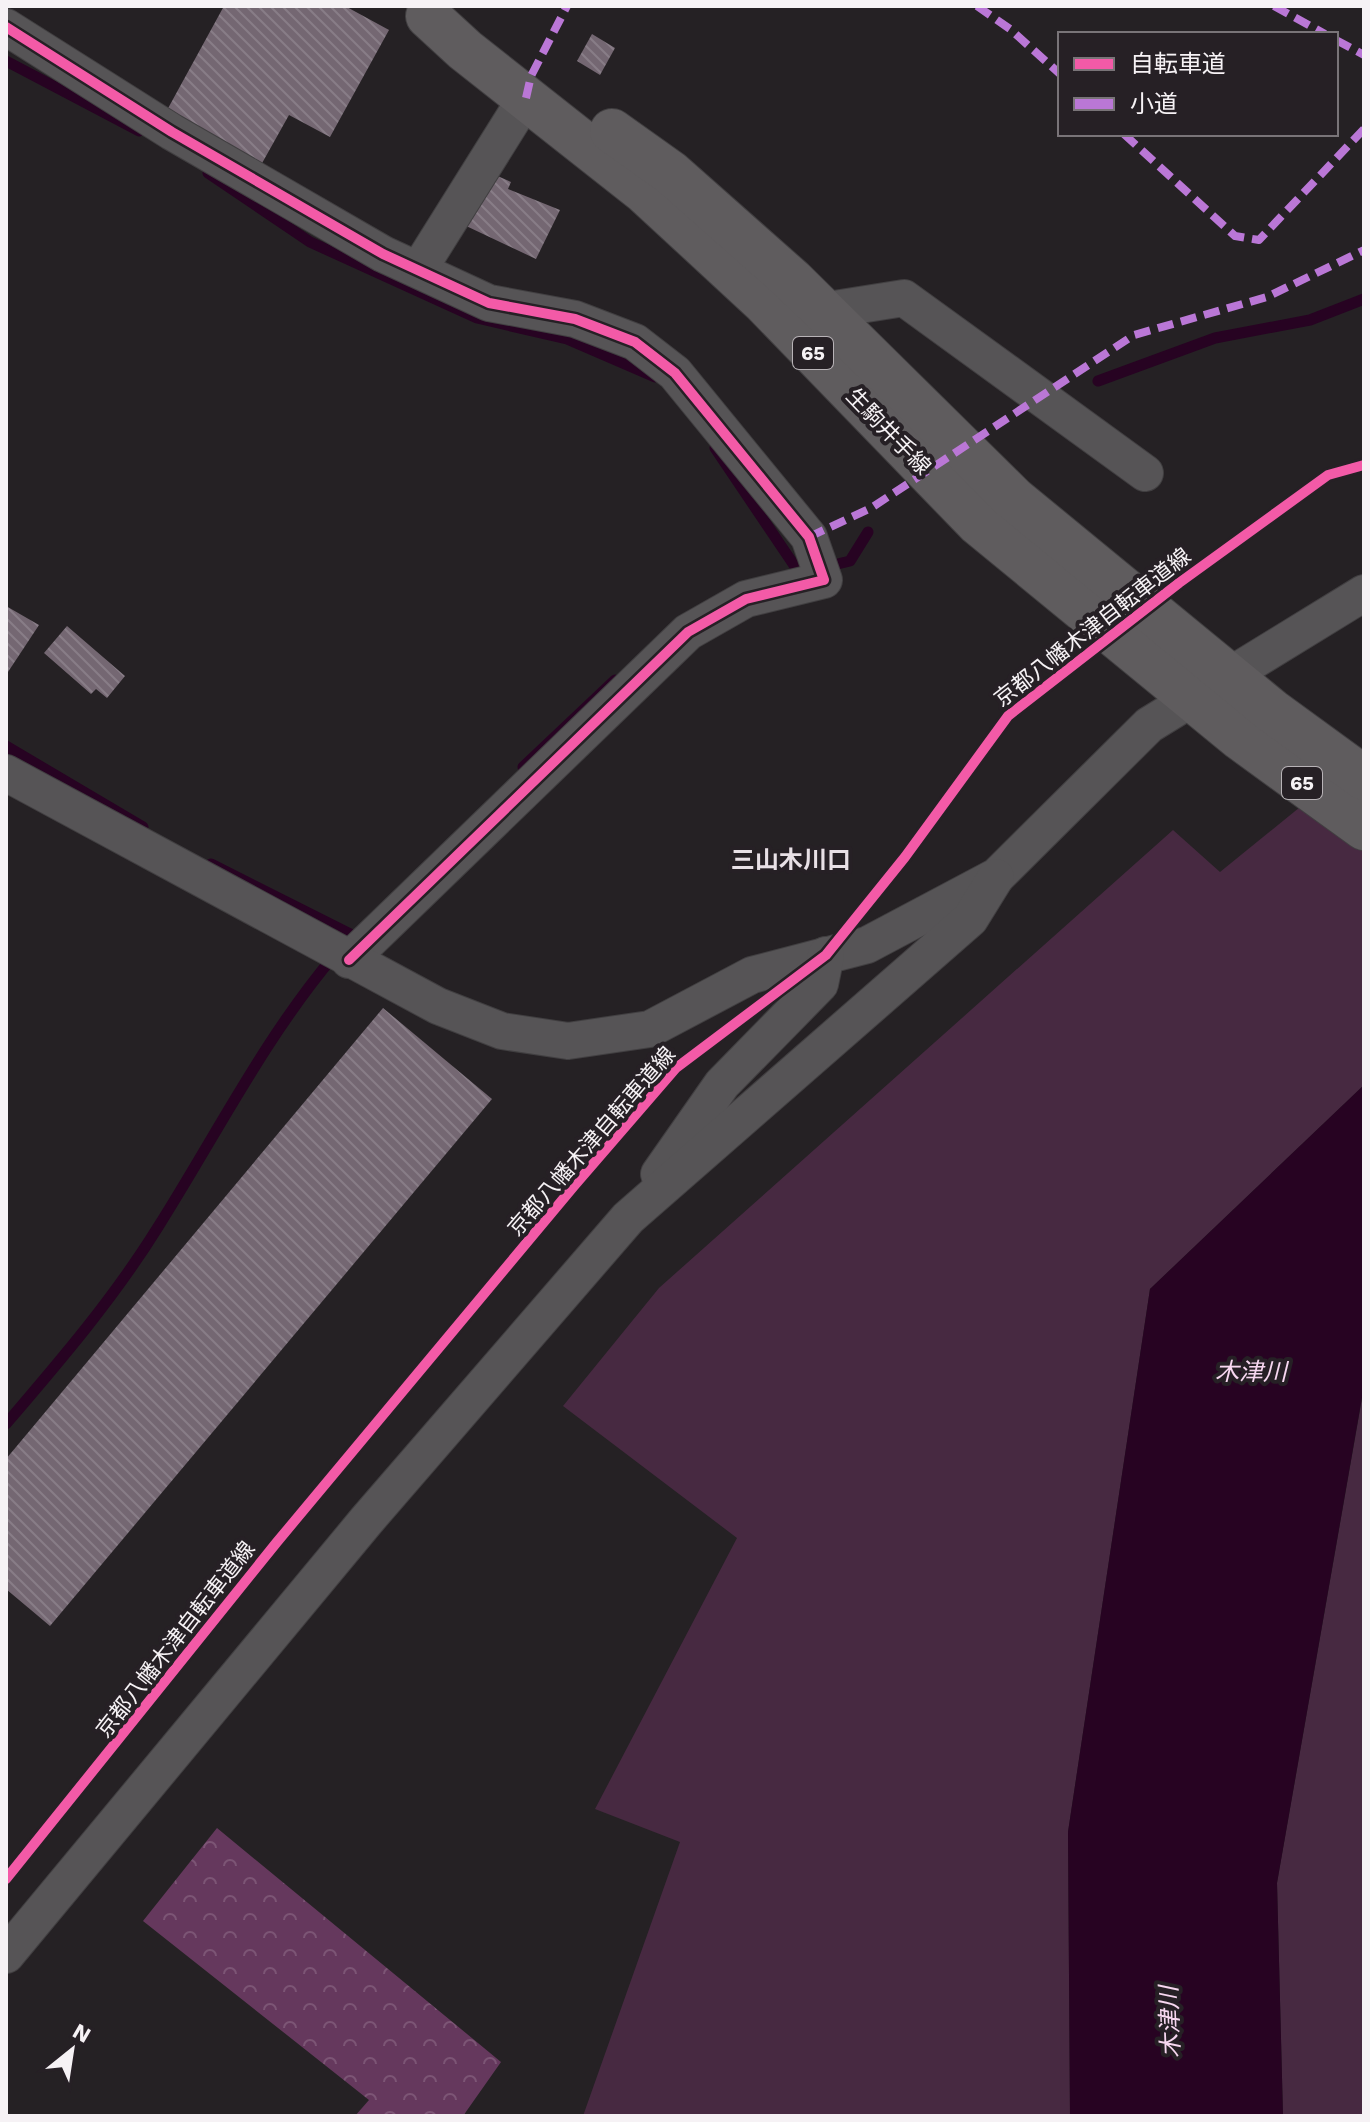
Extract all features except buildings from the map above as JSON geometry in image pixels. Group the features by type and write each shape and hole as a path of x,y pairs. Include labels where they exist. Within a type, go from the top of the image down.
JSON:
{"main road":[{"name":"生駒井手線","path":"420,11 645,192 763,301 978,523 1191,698 1256,725 1364,778"},
{"name":"生駒井手線","path":"420,11 531,76 671,173 822,311 1014,499 1227,675 1256,725 1364,828"}],"street":[{"path":"6,27 172,132 383,254 489,303 575,319 635,342 675,373 809,537 824,580 746,599 688,632 349,960"},
{"path":"419,269 526,98"},
{"path":"822,311 904,298 1145,473"},
{"path":"628,1218 970,919 997,876 1149,725 1364,593"},
{"path":"6,773 438,1006 502,1031 568,1041 650,1029 752,975 867,945 997,876"},
{"path":"6,1955 356,1533 628,1218 722,1084 820,984 826,955"}],"shaded area":[{"path":"1364,755 1364,1085 1150,1289 1068,1832 1070,2116 583,2116 680,1842 595,1809 737,1538 563,1406 659,1288 1173,830 1220,872"},
{"path":"1364,1387 1364,2116 1283,2116 1277,1883"}],"green space":[{"path":"217,1828 501,2062 463,2116 355,2116 369,2100 143,1921"}],"water":[{"name":"木津川","path":"1364,1085 1364,1386 1277,1883 1283,2116 1070,2116 1068,1832 1150,1289"}],"waterway":[{"path":"6,61 139,131"},
{"path":"208,173 310,242 477,318 567,339 655,377"},
{"path":"1098,381 1215,338 1310,320 1364,299"},
{"path":"715,448 800,574"},
{"path":"825,567 850,561 868,532"},
{"path":"523,767 615,680"},
{"path":"6,746 143,827"},
{"path":"211,864 352,935"},
{"path":"6,1424 123,1279 262,1055 333,957"}],"marked path":[{"path":"526,98 531,76 567,6"},
{"path":"977,6 1010,29 1058,72"},
{"path":"1274,6 1321,32"},
{"path":"1338,41 1364,55"},
{"path":"1126,136 1235,236 1259,240 1364,129"},
{"path":"809,537 871,508 1134,335 1267,297 1364,250"}],"cycle path":[{"path":"6,27 172,132 383,254 489,303 575,319 635,342 675,373 809,537 824,580 746,599 688,632 349,960"},
{"name":"京都八幡木津自転車道線","path":"6,1879 277,1542 574,1186 676,1068 826,955 905,857 1008,716 1179,583 1328,475 1364,465"}],"district":[{"name":"三山木川口","path":"791,860"}]}
